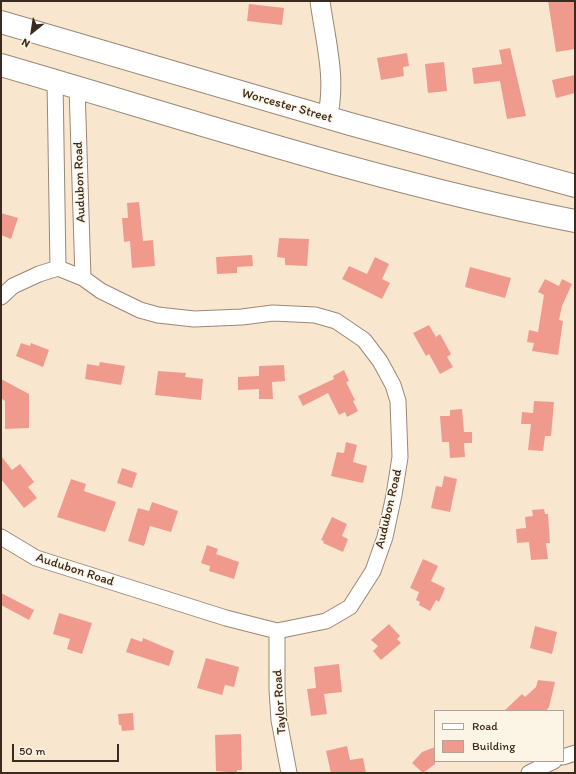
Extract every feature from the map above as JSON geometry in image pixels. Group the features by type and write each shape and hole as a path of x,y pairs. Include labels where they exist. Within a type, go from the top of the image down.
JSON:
{"highway":[{"name":"Worcester Street","path":"1,22 327,118 575,186"},
{"path":"1,65 315,157 452,194 575,221"},
{"path":"541,214 552,197 552,180"}],"main road":[{"path":"320,1 331,78 331,98 327,118"}],"street":[{"name":"Audubon Road","path":"1,537 36,558 226,618 277,631 326,621 350,608 373,571 385,537 400,457 398,401 393,384 380,361 364,340 336,321 315,315 273,313 242,317 194,319 158,315 140,310 101,291 83,278 58,268 55,80"},
{"name":"Audubon Road","path":"77,87 83,278"},
{"path":"1,297 13,286 39,274 58,268"},
{"name":"Taylor Road","path":"277,631 277,689 279,720 289,773"},
{"path":"564,757 575,753"},
{"path":"529,773 552,762"}],"building":[{"path":"548,1 575,1 575,49 556,52"},
{"path":"249,4 284,8 282,25 247,21"},
{"path":"510,48 526,116 507,119 500,81 474,84 472,68 502,64 499,50"},
{"path":"407,53 409,66 403,67 404,76 381,80 377,58"},
{"path":"444,62 447,91 428,93 425,64"},
{"path":"575,75 575,93 556,98 552,80"},
{"path":"139,202 143,241 153,240 155,266 132,268 130,241 124,242 122,218 128,218 127,203"},
{"path":"1,213 18,218 11,239 1,235"},
{"path":"279,238 309,239 307,266 285,265 285,258 277,257"},
{"path":"252,255 253,266 237,267 237,273 217,274 216,257"},
{"path":"375,257 389,264 382,279 390,283 382,299 342,279 349,266 367,274"},
{"path":"470,267 511,278 505,298 465,287"},
{"path":"545,279 559,286 562,279 572,284 562,306 559,320 563,321 558,355 532,351 534,343 527,342 529,330 538,332 544,295 538,292"},
{"path":"429,325 436,337 440,334 451,354 447,357 453,367 440,374 429,354 426,356 413,333"},
{"path":"21,343 30,346 31,343 49,350 43,367 16,356"},
{"path":"100,362 125,366 121,385 85,379 87,364 99,366"},
{"path":"284,365 285,381 272,382 273,399 259,399 259,389 238,390 238,377 259,376 259,366"},
{"path":"344,370 349,381 346,382 355,400 353,401 358,411 347,417 345,412 339,415 328,393 303,406 298,396 334,379 333,376"},
{"path":"158,371 186,373 185,377 203,379 201,400 155,395"},
{"path":"1,379 29,394 29,428 5,429 5,401 1,398"},
{"path":"534,401 554,402 551,436 545,436 543,451 528,450 531,424 521,424 522,412 533,413"},
{"path":"462,409 464,432 472,432 472,443 464,443 465,457 450,458 449,442 442,442 440,416 450,416 450,410"},
{"path":"346,442 357,445 353,462 367,466 363,483 331,476 337,452 344,453"},
{"path":"1,456 12,470 20,464 34,482 28,487 37,498 24,508 1,479"},
{"path":"122,468 137,473 132,488 117,483"},
{"path":"444,476 457,479 450,512 431,508 436,486 442,487"},
{"path":"71,479 86,484 84,491 116,502 105,532 57,517"},
{"path":"152,502 178,511 171,532 150,526 144,546 128,541 138,508 149,511"},
{"path":"544,509 545,514 548,514 550,543 546,543 548,559 531,560 529,542 517,543 516,529 526,528 525,517 533,516 532,510"},
{"path":"332,517 347,524 342,536 348,539 343,552 323,543 324,541 321,540"},
{"path":"207,545 218,549 216,554 239,562 234,579 209,571 210,566 201,563"},
{"path":"423,559 438,566 431,581 445,588 439,602 436,600 430,611 419,605 420,602 416,600 419,592 410,588"},
{"path":"1,593 34,610 29,620 1,605"},
{"path":"59,613 92,623 82,654 67,649 70,639 53,634"},
{"path":"389,624 400,636 397,639 401,643 381,660 373,651 378,646 371,640"},
{"path":"535,626 557,632 552,654 530,648"},
{"path":"131,638 142,642 143,638 174,651 169,666 126,652"},
{"path":"206,658 239,667 234,687 225,685 222,695 197,688"},
{"path":"339,664 342,692 324,694 327,714 311,716 307,689 316,688 314,667"},
{"path":"538,680 555,682 549,707 547,710 505,710 522,694 525,697 536,687"},
{"path":"133,713 134,730 122,731 121,725 119,725 118,714"},
{"path":"241,734 242,770 237,770 237,773 216,771 215,735"},
{"path":"347,746 350,760 363,758 366,773 331,773 326,751"},
{"path":"434,747 435,764 423,773 412,763 422,752"}]}
